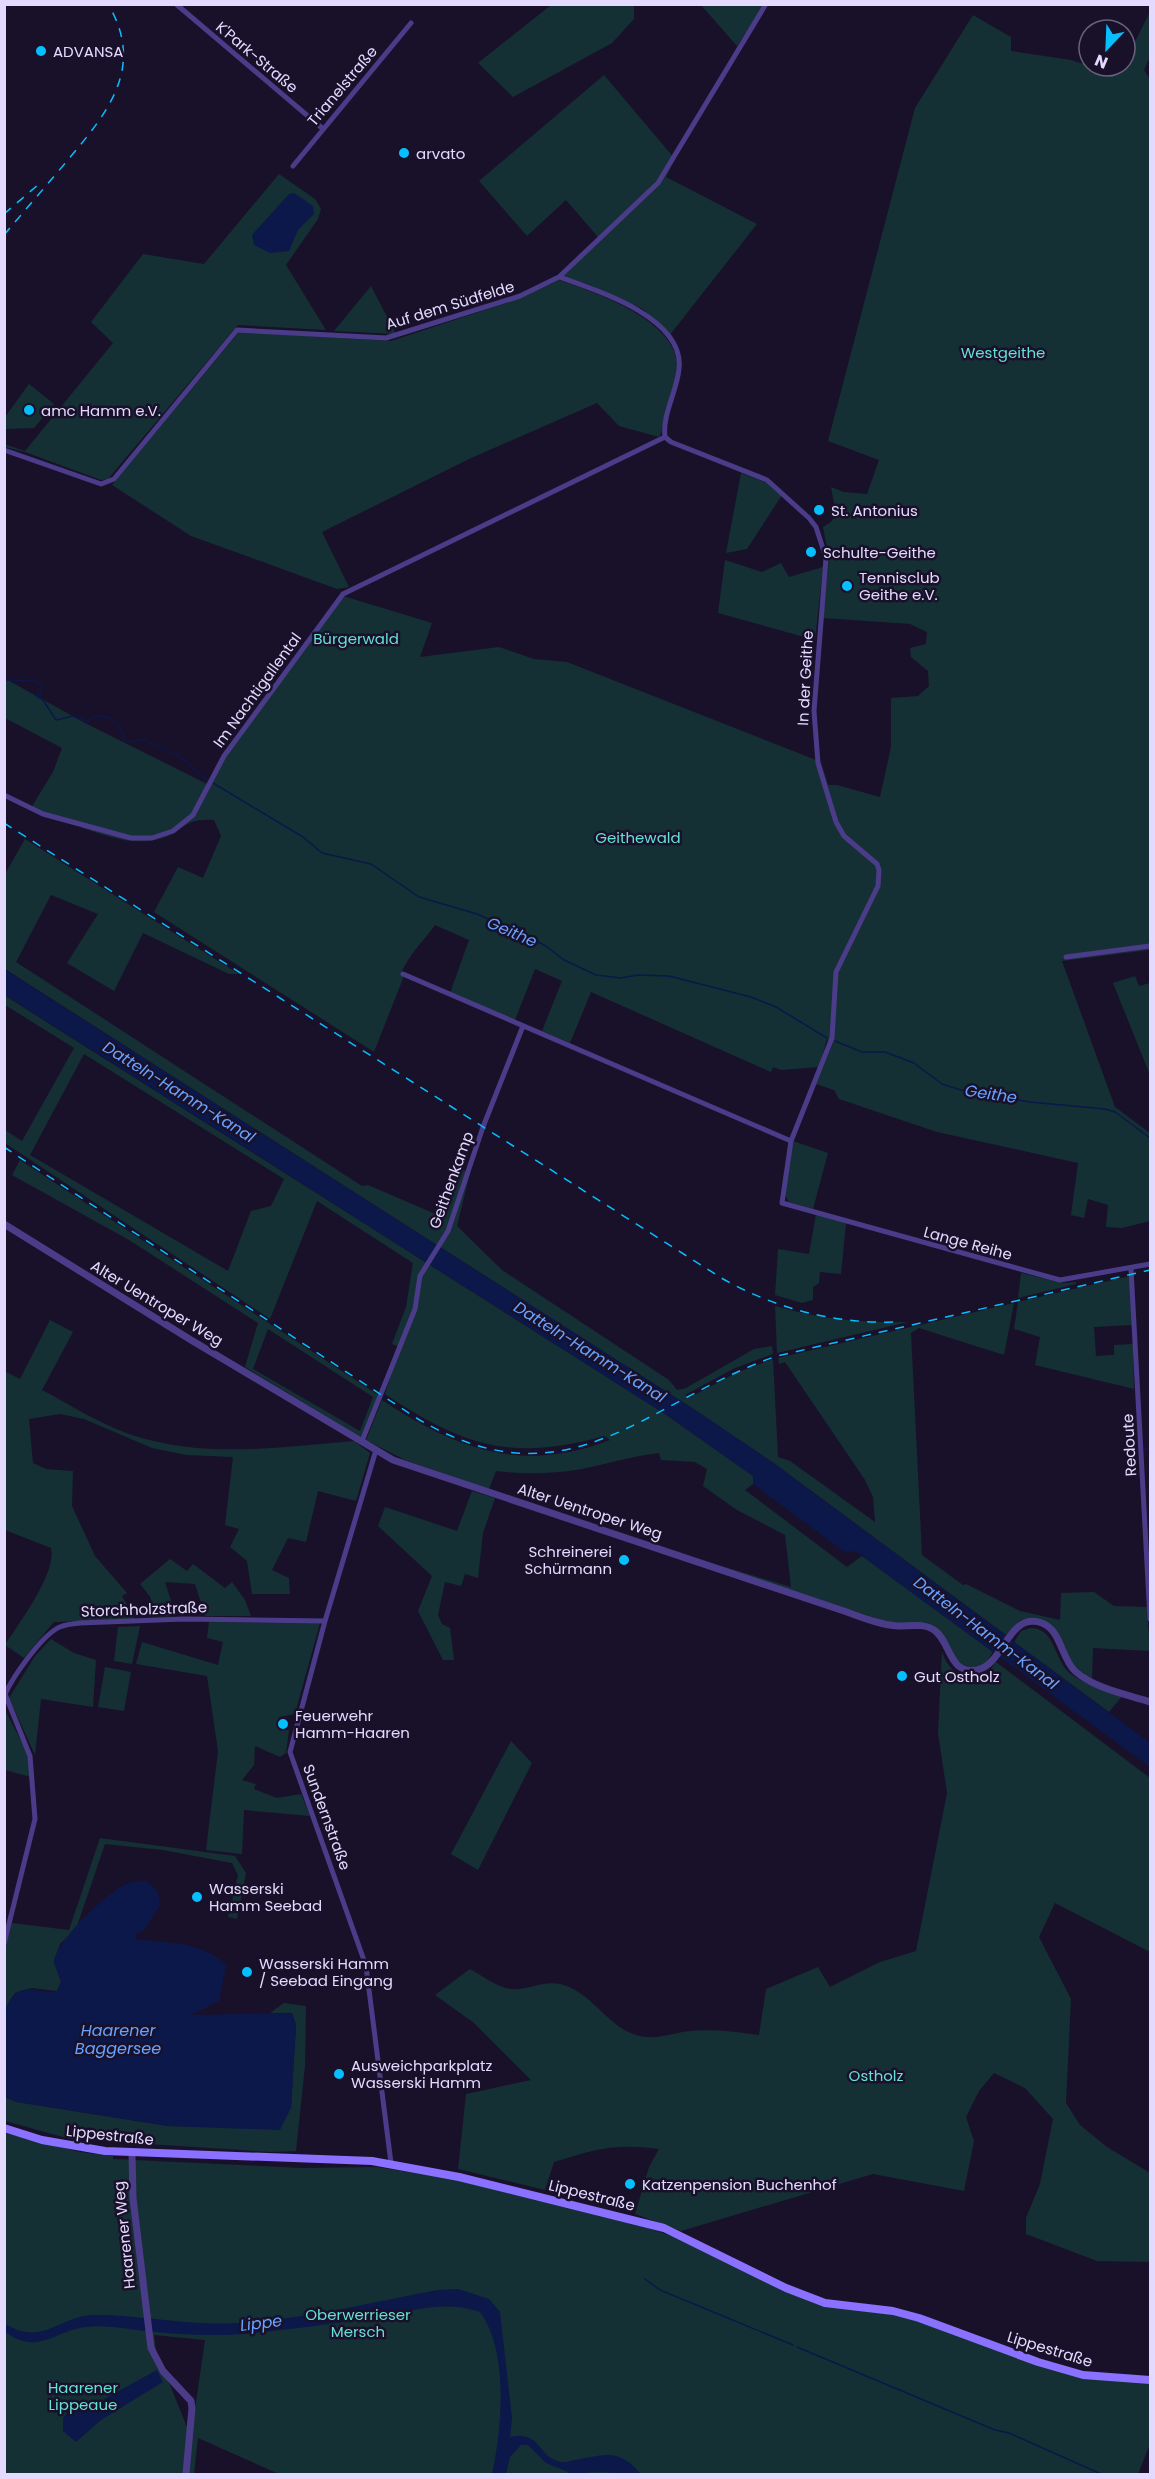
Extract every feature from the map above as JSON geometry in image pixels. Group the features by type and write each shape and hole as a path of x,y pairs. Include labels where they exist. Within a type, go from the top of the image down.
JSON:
{"main road":[{"name":"Lippestraße","path":"4,2128 80,2148 391,2163 664,2228 786,2288 825,2303 893,2311 920,2318 1038,2362 1083,2375 1150,2380"}],"street":[{"name":"K'Park-Straße","path":"176,4 322,128"},
{"name":"Auf dem Südfelde","path":"4,450 101,484 108,483 114,479 237,330 387,338 520,296 559,277 658,183 766,4"},
{"name":"Trianelstraße","path":"292,166 411,23"},
{"path":"559,277 610,296 641,311 673,344 680,367 665,437"},
{"name":"In der Geithe","path":"665,437 671,442 767,480 809,518 825,553 814,734 818,763 831,809 844,836 877,864 880,879 836,972 832,1038 791,1141 782,1203"},
{"name":"Im Nachtigallental","path":"4,795 43,814 131,838 152,838 172,831 193,815 224,756 343,594 665,437"},
{"path":"1066,957 1150,946"},
{"path":"403,974 791,1141"},
{"name":"Geithenkamp","path":"362,1442 415,1309 419,1280 442,1240 523,1026"},
{"name":"Lange Reihe","path":"782,1203 1060,1280 1150,1264"},
{"name":"Alter Uentroper Weg","path":"4,1224 191,1340 362,1442 403,1463 841,1610 890,1625 930,1628 942,1637 957,1665 975,1670 989,1663 1015,1630 1024,1623 1044,1624 1055,1635 1070,1665 1082,1676 1110,1689 1150,1702"},
{"name":"Redoute","path":"1131,1269 1150,1619"},
{"name":"Sundernstraße","path":"376,1450 325,1621 290,1752 366,1965 391,2163"},
{"name":"Storchholzstraße","path":"4,1944 35,1819 30,1756 5,1694 25,1663 49,1635 64,1625 80,1623 184,1619 325,1621"},
{"name":"Haarener Weg","path":"132,2152 133,2191 150,2339 156,2360 163,2371 191,2402 186,2475"}],"green space":[{"path":"551,5 634,5 634,19 612,43 513,97 478,63"},
{"path":"701,5 764,5 737,46"},
{"name":"Geithewald","path":"1150,12 1150,57 1144,70 1150,79 1150,953 1149,950 1062,961 1115,1107 1150,1133 1150,1221 1122,1228 1106,1227 1108,1205 1088,1199 1084,1218 1071,1215 1078,1163 937,1132 839,1099 834,1090 816,1084 833,1043 827,1039 819,1067 781,1070 773,1067 771,1072 591,992 570,1043 542,1031 562,981 535,969 515,1020 450,993 469,940 435,925 404,967 401,974 404,976 374,1052 154,912 178,867 203,878 221,836 214,820 189,823 159,839 130,841 82,828 78,823 31,808 53,772 62,748 5,718 4,678 85,723 209,785 218,765 343,596 432,623 420,657 499,647 534,659 567,662 821,762 828,785 837,785 880,797 891,747 891,698 918,696 929,686 928,671 911,657 910,648 926,644 927,632 910,624 823,618 829,557 823,527 831,522 836,514 831,487 844,492 867,494 879,460 828,441 915,108 973,15 1011,37 1011,51 1077,62 1077,78 1137,78 1137,38"},
{"path":"604,75 675,159 666,177 757,224 669,336 643,309 588,284 558,275 598,237 566,200 527,236 479,181"},
{"path":"279,174 315,199 321,209 318,219 286,265 326,330 238,325 108,479 101,480 5,447 4,444 25,451 113,343 91,322 143,254 204,264"},
{"path":"559,280 612,300 631,310 663,335 673,350 677,366 675,383 659,437 619,426 597,403 469,459 322,532 349,587 337,589 191,536 112,485 239,332 391,341 521,298"},
{"path":"371,286 396,334 334,331"},
{"name":"amc Hamm e.V.","path":"29,384 54,404 34,428 5,429 5,417"},
{"path":"741,473 770,484 782,495 747,549 726,553"},
{"path":"725,560 762,572 781,563 789,577 823,567 815,640 718,613"},
{"path":"25,839 239,974 229,974 143,933 114,991 67,963 98,914 51,895 16,962 362,1186 368,1185 440,1216 460,1173 463,1170 470,1173 457,1226 502,1270 669,1380 677,1390 686,1388 754,1349 772,1346 773,1354 735,1368 685,1395 689,1398 736,1373 773,1359 778,1457 790,1461 875,1522 873,1497 865,1480 785,1362 779,1364 778,1358 1014,1303 1004,1355 919,1328 911,1333 922,1555 963,1585 966,1584 1020,1611 1060,1620 1061,1593 1094,1592 1114,1606 1147,1607 1150,1651 1093,1648 1092,1680 1070,1662 1057,1633 1029,1619 1020,1621 1006,1635 775,1464 692,1408 5,969 5,874"},
{"path":"1135,976 1139,986 1150,983 1150,1075 1113,983"},
{"path":"4,995 665,1414 753,1476 753,1484 745,1490 847,1567 862,1556 993,1652 985,1664 976,1667 968,1666 956,1659 938,1630 888,1622 688,1556 791,1587 785,1535 737,1510 703,1486 707,1469 695,1462 661,1460 659,1453 566,1471 516,1473 496,1471 489,1489 405,1460 366,1440 382,1400 436,1432 491,1451 519,1455 548,1455 578,1450 610,1440 604,1436 542,1448 514,1448 489,1444 464,1437 439,1426 385,1394 400,1347 392,1344 406,1307 413,1263 317,1201 270,1319 5,1143 5,1130 22,1141 74,1048 5,1005","holes":["84,1054 284,1179 271,1206 251,1211 228,1271 30,1155"]},
{"path":"793,1141 828,1153 813,1209 789,1202 785,1195"},
{"path":"20,1160 380,1396 361,1437 245,1367 258,1323 129,1240 12,1175","holes":["268,1329 373,1397 360,1431 253,1369"]},
{"path":"816,1214 846,1223 841,1274 820,1272 819,1283 813,1287 813,1300 802,1303 775,1295 778,1249 809,1254"},
{"path":"1021,1273 1063,1283 1076,1282 1076,1284 1018,1298"},
{"path":"1130,1276 1132,1325 1094,1327 1096,1356 1114,1355 1114,1345 1133,1344 1134,1389 1035,1365 1040,1337 1014,1329 1018,1302"},
{"path":"775,1306 841,1319 908,1322 777,1353"},
{"path":"50,1320 73,1332 42,1390 120,1431 159,1442 215,1449 271,1448 354,1441 370,1453 356,1501 318,1491 306,1542 288,1538 272,1570 289,1578 290,1594 252,1594 247,1561 230,1547 239,1529 225,1525 233,1457 186,1455 152,1448 84,1419 60,1414 29,1419 33,1463 46,1469 73,1471 72,1506 95,1556 127,1593 122,1596 135,1619 54,1622 24,1658 5,1645 43,1584 51,1558 51,1548 5,1530 4,1371 20,1379"},
{"path":"472,1491 495,1498 483,1533 478,1578 465,1574 461,1586 445,1582 438,1615 442,1624 450,1628 454,1660 443,1660 418,1611 432,1576 378,1526 385,1507 457,1531"},
{"path":"170,1559 187,1571 193,1564 225,1588 232,1582 245,1600 251,1616 205,1616 195,1584 165,1582 176,1616 151,1617 151,1598 140,1584"},
{"path":"209,1622 320,1623 295,1714 279,1717 277,1727 289,1730 286,1753 280,1757 255,1746 254,1765 242,1780 256,1784 254,1789 277,1798 301,1794 310,1816 244,1810 242,1854 206,1850 218,1751 207,1676 136,1664 142,1642 218,1665 223,1642 207,1638"},
{"path":"140,1626 132,1664 114,1661 118,1627"},
{"path":"1030,1628 1039,1629 1045,1633 1065,1668 1071,1674 1089,1684 1123,1695 1109,1712 1014,1642 1021,1631"},
{"path":"51,1639 74,1653 96,1660 93,1707 41,1699 35,1755 9,1698 35,1656"},
{"name":"Ostholz","path":"942,1651 948,1665 964,1675 986,1675 996,1662 1150,1778 1150,1952 1055,1903 1039,1937 1071,1999 1066,2103 1080,2125 1107,2147 1150,2173 1150,2262 1097,2261 1026,2234 1026,2218 1040,2184 1053,2119 1025,2088 994,2073 979,2091 966,2117 974,2141 964,2191 873,2174 681,2231 635,2214 649,2167 659,2149 606,2148 554,2162 545,2190 458,2169 466,2094 531,2080 474,2023 435,1995 470,1969 506,1988 521,1989 552,1983 569,1987 586,1998 617,2025 643,2037 707,2030 759,2035 766,1989 818,1967 830,1987 880,1962 916,1951 947,1793 938,1733"},
{"path":"105,1667 131,1672 124,1711 98,1707"},
{"path":"6,1712 29,1756 31,1777 5,1770"},
{"path":"511,1741 532,1763 478,1870 451,1854"},
{"path":"100,1838 235,1856 246,1873 237,1919 228,1917 238,1875 232,1863 163,1850 105,1844 76,1929 60,1944 54,1962 61,1982 57,1991 32,1988 15,1993 5,2009 5,1948 12,1923 69,1930"},
{"path":"284,2003 306,2006 305,2066 296,2151 270,2152 70,2139 5,2121 4,2097 17,2102 168,2126 218,2127 291,2108 296,2025 292,2013 270,2013"},
{"name":"Oberwerrieser Mersch","path":"5,2133 80,2152 113,2156 113,2159 303,2168 377,2167 464,2181 638,2225 691,2242 826,2301 893,2308 929,2317 1039,2360 1083,2372 1150,2378 1150,2444 1138,2474 279,2474 198,2438 194,2474 5,2474","holes":["154,2335 205,2340 191,2437 170,2385 158,2365"]}],"water":[{"path":"294,193 313,206 314,214 298,230 289,251 270,253 254,245 252,235 289,194"},
{"name":"Datteln-Hamm-Kanal","path":"4,969 692,1408 775,1464 1150,1743 1150,1767 862,1556 854,1551 846,1553 753,1484 753,1476 665,1414 5,995"},
{"name":"Haarener Baggersee","path":"147,1881 158,1892 160,1905 144,1930 136,1934 136,1939 195,1947 216,1957 226,1965 219,2001 191,2015 292,2013 296,2025 291,2108 280,2130 168,2126 17,2102 5,2097 5,2009 10,1999 21,1990 57,1991 61,1982 54,1962 57,1953 72,1931 94,1908 116,1890 130,1883"},
{"name":"Lippe","path":"458,2289 489,2299 500,2312 512,2418 510,2437 528,2438 547,2455 561,2462 603,2455 618,2456 633,2465 641,2474 597,2472 567,2474 568,2472 546,2463 528,2445 521,2445 510,2457 506,2474 492,2474 496,2456 501,2391 496,2347 480,2312 467,2308 426,2308 372,2318 234,2335 176,2334 95,2326 74,2329 37,2342 17,2339 5,2332 4,2323 17,2330 29,2332 51,2328 83,2316 95,2315 218,2324 236,2323 287,2318 438,2290"},
{"path":"157,2370 163,2382 101,2420 76,2442 63,2431 63,2418 71,2407 85,2408 95,2404"}],"waterway":[{"name":"Geithe","path":"4,680 34,681 42,685 41,694 35,695 43,700 56,720 73,716 89,722 91,718 97,716 109,717 120,728 124,740 130,742 145,739 179,756 208,780"},
{"name":"Geithe","path":"213,783 303,837 322,853 371,864 419,897 477,914 518,932 546,946 564,960 596,975 621,978 638,975 669,976 751,997 776,1007 827,1038"},
{"name":"Geithe","path":"835,1041 862,1052 885,1052 914,1063 942,1084 961,1090 1030,1102 1105,1109 1115,1112 1150,1138"},
{"path":"1145,1449 1150,1449"},
{"path":"645,2279 660,2290 793,2345"},
{"path":"797,2347 995,2430 1009,2433 1101,2474"}],"railway":[{"path":"4,235 96,125 117,88 122,69 123,49 119,27 108,4"},
{"path":"4,214 39,184"},
{"path":"4,823 723,1279 764,1299 807,1312 851,1320 896,1322"},
{"path":"4,1147 418,1419 471,1444 519,1453 563,1450 604,1438 645,1420 730,1376 777,1356 1150,1270"}],"place":[{"name":"ADVANSA","path":"41,51"},
{"name":"arvato","path":"404,153"},
{"name":"amc Hamm e.V.","path":"29,410"},
{"name":"St. Antonius","path":"819,510"},
{"name":"Schulte-Geithe","path":"811,552"},
{"name":"Tennisclub Geithe e.V.","path":"847,586"},
{"name":"Schreinerei Schürmann","path":"624,1560"},
{"name":"Gut Ostholz","path":"902,1676"},
{"name":"Feuerwehr Hamm-Haaren","path":"283,1724"},
{"name":"Wasserski Hamm Seebad","path":"197,1897"},
{"name":"Wasserski Hamm / Seebad Eingang","path":"247,1972"},
{"name":"Ausweichparkplatz Wasserski Hamm","path":"339,2074"},
{"name":"Katzenpension Buchenhof","path":"630,2184"}],"park label":[{"name":"Westgeithe","path":"1003,352"},
{"name":"Bürgerwald","path":"356,638"},
{"name":"Haarener Lippeaue","path":"83,2396"}]}
